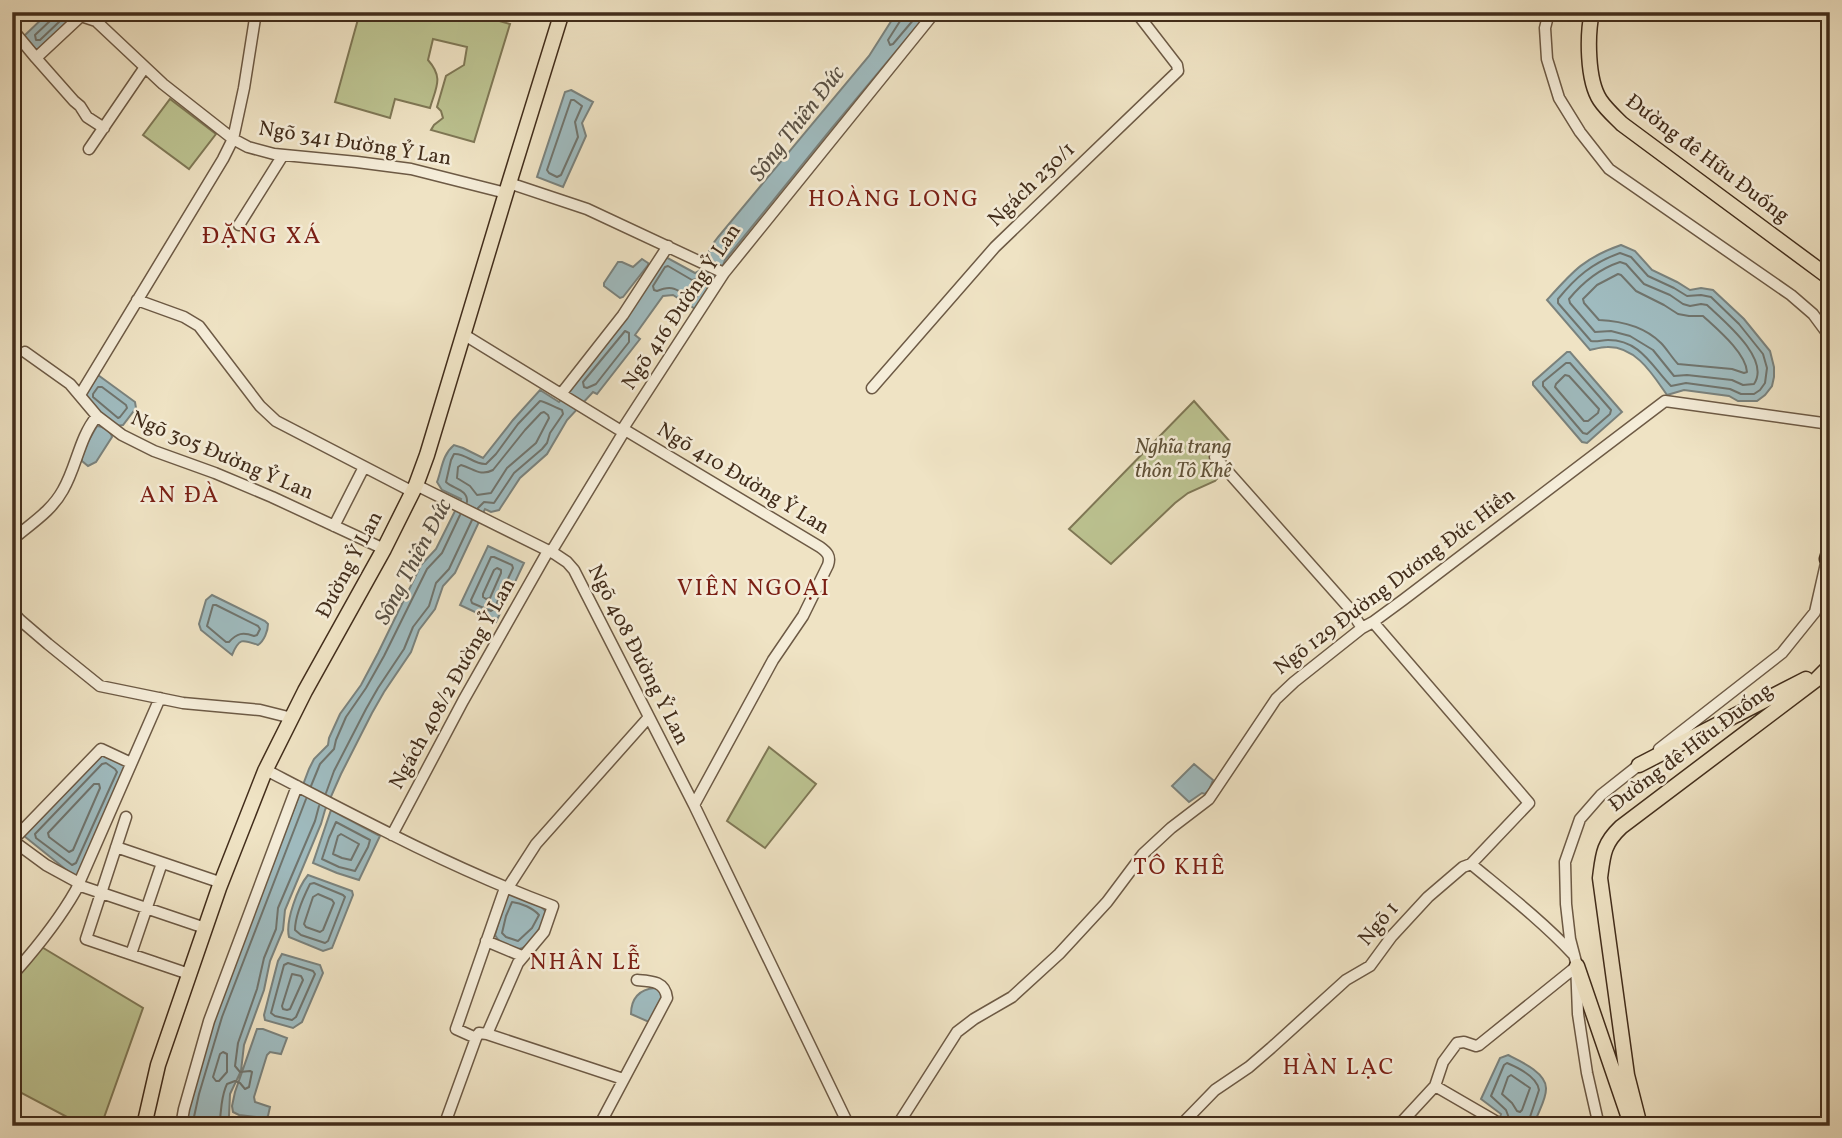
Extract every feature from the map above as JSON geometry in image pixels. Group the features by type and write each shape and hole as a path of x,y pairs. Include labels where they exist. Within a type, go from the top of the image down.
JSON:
{"main road":[{"name":"Đường Ỷ Lan","path":"144,1126 158,1065 205,928 265,770 384,549 427,455 562,12"},
{"name":"Đường đê Hữu Đuống","path":"1592,12 1589,47 1591,75 1598,97 1608,110 1622,124 1830,278"},
{"name":"Đường đê Hữu Đuống","path":"1640,1126 1627,1074 1600,878 1606,843 1621,827 1817,679 1829,666"},
{"path":"1639,765 1829,666"},
{"path":"1576,961 1632,1126"}],"street":[{"path":"80,395 233,139 256,12"},
{"name":"Ngõ 416 Đường Ỷ Lan","path":"584,490 724,273 934,12"},
{"name":"Ngách 230/1","path":"872,388 995,247 1178,71 1177,65 1136,12"},
{"path":"1549,12 1545,28 1547,59 1559,98 1580,132 1609,169 1791,295 1813,314 1830,337"},
{"path":"36,58 79,14"},
{"name":"Ngõ 341 Đường Ỷ Lan","path":"79,14 96,21 172,92 233,139 257,150 411,169 507,188 587,209 724,273"},
{"path":"12,29 88,117 104,128"},
{"path":"89,149 145,67"},
{"path":"239,225 283,155"},
{"path":"561,394 623,315 668,246"},
{"name":"Ngõ 408 Đường Ỷ Lan","path":"137,300 192,321 268,414 285,426 364,467 442,498 494,523 567,562 578,576 694,805 849,1126"},
{"name":"Ngõ 410 Đường Ỷ Lan","path":"463,334 820,547 829,557 828,565 808,606 773,660 694,805"},
{"name":"Ngõ 305 Đường Ỷ Lan","path":"24,352 70,384 97,416 114,430 138,443 215,473 384,549"},
{"name":"Ngõ 129 Đường Dương Đức Hiền","path":"897,1126 957,1032 974,1018 1012,997 1059,954 1107,902 1143,854 1212,795 1276,699 1362,628 1665,401 1830,424"},
{"path":"12,540 43,515 58,498 85,434 97,416"},
{"path":"1215,457 1349,608 1362,628"},
{"path":"334,526 364,467"},
{"name":"Ngách 408/2 Đường Ỷ Lan","path":"392,835 463,701 584,490"},
{"path":"1599,1126 1578,1014 1576,961 1570,939 1566,904 1565,862 1580,819 1601,795 1782,653 1815,612 1829,554 1830,513"},
{"path":"12,611 100,686 183,703 260,710 292,718"},
{"name":"Ngõ 1","path":"1180,1126 1215,1090 1249,1067 1346,980 1370,966 1391,936 1428,897 1460,869 1471,864 1530,803 1373,622"},
{"path":"16,971 63,912 79,884 160,698"},
{"path":"623,1079 456,1029 506,889 536,844 649,717"},
{"path":"131,764 101,749 12,840 79,884 205,928"},
{"path":"265,770 506,889 553,906 544,932 522,956 481,1036 444,1126"},
{"path":"181,1126 209,1020 297,786"},
{"path":"126,817 86,939 189,974"},
{"path":"116,847 222,883"},
{"path":"131,954 162,863"},
{"path":"1471,864 1556,936 1576,961"},
{"path":"486,941 522,956"},
{"path":"1398,1126 1435,1086 1443,1062 1457,1043 1479,1045 1576,961"},
{"path":"598,1126 667,998 661,984 637,980"},
{"path":"1435,1086 1504,1126"}],"green space":[{"path":"360,12 468,12 510,24 474,142 431,130 443,118 437,107 446,76 464,65 467,47 433,39 428,60 436,72 437,83 430,108 395,99 390,118 335,102"},
{"path":"170,99 216,134 189,169 143,135"},
{"name":"Nghĩa trang thôn Tô Khê","path":"1194,401 1232,444 1216,459 1225,470 1215,481 1188,493 1175,503 1111,564 1069,529"},
{"path":"769,747 816,784 765,848 727,821"},
{"path":"40,946 143,1008 101,1126 84,1126 12,1088 12,973"}],"water":[{"path":"49,12 65,12 71,20 38,51 24,36"},
{"path":"897,12 929,12 725,260 697,310 673,295 663,296 635,335 640,339 597,394 593,392 567,420 547,454 520,478 499,510 491,512 485,509 455,573 443,586 435,609 419,630 411,652 372,713 325,810 285,910 283,930 270,961 264,990 244,1045 241,1071 230,1094 226,1126 185,1126 192,1093 216,1015 309,769 314,759 328,745 340,714 361,685 421,565 436,549 461,499 442,490 437,482 447,453 454,445 483,458 540,390 559,402 619,326 664,256 695,273 702,269 709,259 709,249 718,237 869,56"},
{"path":"571,90 593,102 582,123 586,136 563,187 537,177 565,92"},
{"path":"1621,245 1635,251 1652,270 1690,290 1713,290 1744,319 1770,351 1774,377 1772,386 1765,395 1757,401 1738,401 1729,396 1684,390 1667,395 1643,363 1627,351 1607,347 1590,350 1547,300 1580,266"},
{"path":"642,259 648,265 623,297 620,298 604,286 618,262 633,267"},
{"path":"1570,352 1622,412 1587,443 1582,442 1533,385 1533,382"},
{"path":"98,375 135,402 136,408 123,425 116,426 91,405 84,393"},
{"path":"97,426 106,429 112,437 96,462 88,466 82,461 82,452"},
{"path":"488,546 524,563 496,622 460,605"},
{"path":"212,595 268,624 265,636 258,645 242,641 232,655 201,630 199,624 206,600"},
{"path":"102,755 125,765 126,768 77,876 74,876 24,836"},
{"path":"1194,764 1213,780 1205,794 1202,793 1189,802 1172,786"},
{"path":"331,810 380,836 359,880 313,863"},
{"path":"308,875 352,891 353,895 332,948 323,951 289,937 293,904"},
{"path":"512,893 540,905 547,913 532,939 519,949 502,943 495,935 506,896"},
{"path":"282,954 320,965 323,973 302,1022 293,1028 265,1020 264,1015"},
{"path":"655,988 663,995 649,1022 631,1014 632,1004 637,996 644,990"},
{"path":"257,1029 287,1038 281,1054 270,1052 267,1055 254,1097 255,1102 270,1107 266,1118 239,1115 233,1112 232,1106"},
{"path":"1508,1055 1532,1068 1545,1083 1546,1093 1531,1126 1513,1126 1499,1120 1501,1114 1481,1099 1500,1058"}],"district":[{"name":"HOÀNG LONG","path":"894,200"},
{"name":"ĐẶNG XÁ","path":"262,237"},
{"name":"AN ĐÀ","path":"180,496"},
{"name":"VIÊN NGOẠI","path":"754,589"},
{"name":"TÔ KHÊ","path":"1180,868"},
{"name":"NHÂN LỄ","path":"586,963"},
{"name":"HÀN LẠC","path":"1339,1068"}],"water label":[{"name":"Sông Thiên Đức","path":"798,124"},
{"name":"Sông Thiên Đức","path":"414,562"}]}
